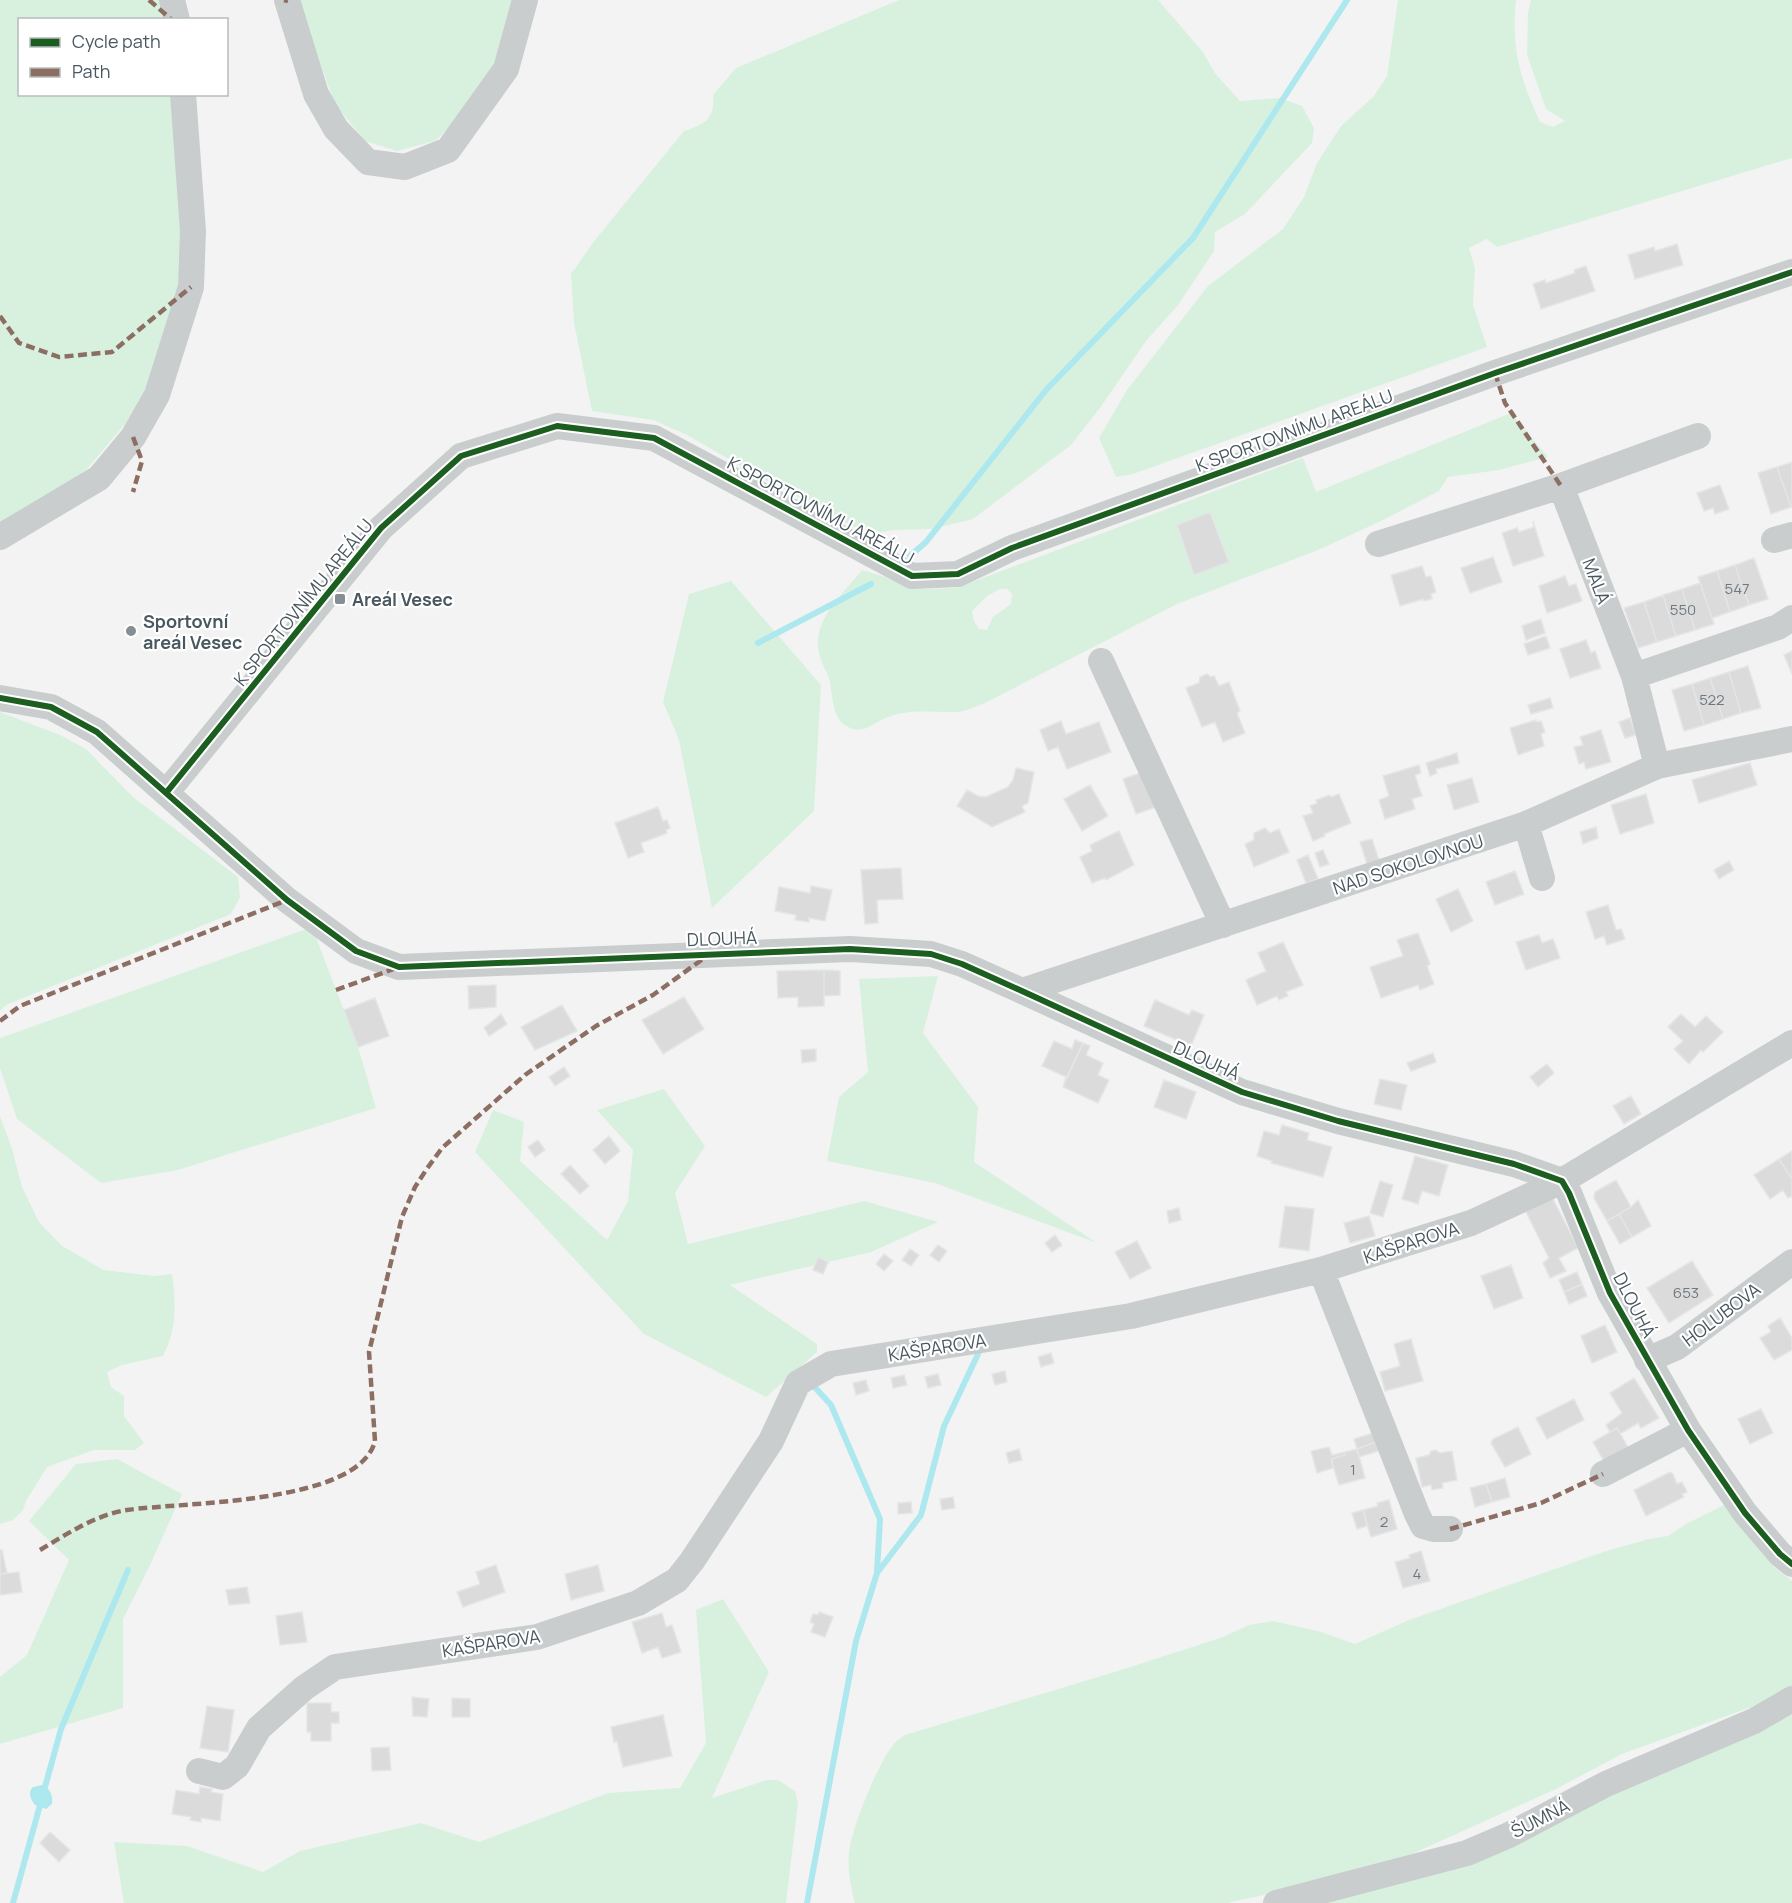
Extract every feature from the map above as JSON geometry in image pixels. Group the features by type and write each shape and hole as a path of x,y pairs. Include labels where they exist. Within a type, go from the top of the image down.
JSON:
{"street":[{"path":"172,0 176,18"},
{"path":"287,0 316,94 336,129 368,162 405,167 448,150 506,69 525,0"},
{"path":"0,537 99,478 133,437 157,395 191,287 192,231 183,96"},
{"name":"K SPORTOVNÍMU AREÁLU","path":"166,793 381,528 461,456 557,426 654,438 912,576 958,574 1023,544 1461,385 1792,272"},
{"path":"1378,544 1561,486 1698,436"},
{"name":"MALÁ","path":"1561,486 1634,676 1657,766"},
{"path":"1634,676 1778,627 1792,618"},
{"path":"1101,661 1223,925"},
{"path":"0,698 51,706 97,732 166,793"},
{"name":"NAD SOKOLOVNOU","path":"1022,991 1526,824 1657,766 1792,739"},
{"name":"DLOUHÁ","path":"166,793 287,900 356,951 399,967 850,949 931,954 962,964 1242,1092 1338,1121 1514,1164 1562,1181 1569,1192 1610,1293 1688,1431 1745,1513 1780,1554 1792,1564"},
{"path":"1526,824 1542,878"},
{"name":"KAŠPAROVA","path":"199,1771 223,1777 237,1766 259,1728 304,1688 335,1667 537,1637 638,1604 677,1580 693,1561 771,1441 798,1383 831,1364 1131,1316 1321,1270 1471,1223 1562,1181 1792,1043"},
{"name":"HOLUBOVA","path":"1647,1360 1677,1347 1792,1262"},
{"path":"1321,1270 1417,1514 1423,1526 1450,1529"},
{"path":"1603,1474 1688,1431"},
{"name":"ŠUMNÁ","path":"1276,1903 1467,1853 1509,1835 1606,1784 1754,1721 1792,1699"}],"green space":[{"path":"0,0 166,0 169,18 18,18 18,96 178,96 183,146 181,284 155,375 125,424 87,469 46,500 0,524"},
{"path":"299,0 515,0 505,44 478,101 435,141 397,151 365,141 335,104"},
{"path":"899,0 1158,0 1203,52 1215,73 1240,101 1280,98 1302,106 1314,128 1312,143 1245,214 1215,232 1214,251 1178,305 1146,341 1100,408 1071,445 973,519 932,529 894,530 868,534 760,477 687,435 653,420 592,411 574,323 571,274 595,240 684,131 698,126 707,119 712,110 713,95 736,68"},
{"path":"1398,0 1516,0 1516,49 1522,77 1540,122 1553,127 1565,121 1546,109 1527,55 1528,12 1531,0 1792,0 1792,158 1497,247 1487,239 1469,248 1475,268 1473,305 1487,347 1133,474 1116,477 1099,438 1127,390 1208,286 1283,229 1304,197 1317,163 1341,126 1374,96 1387,76"},
{"path":"1511,413 1548,457 1499,470 1448,477 1439,491 1383,520 1318,550 1177,604 972,708 958,712 904,713 858,730 848,727 836,713 829,679 820,657 819,632 830,609 862,570 926,589 956,588 1303,458 1316,492","holes":["1000,589 1007,589 1012,594 1011,604 993,617 987,630 979,629 972,611 987,596"]},
{"path":"731,581 821,685 814,811 712,908 679,740 663,702 689,594"},
{"path":"0,712 60,735 86,749 133,797 238,877 240,897 231,914 6,1005 0,1011"},
{"path":"312,927 358,1047 376,1108 178,1170 101,1183 17,1119 0,1068 0,1038"},
{"path":"938,976 923,1033 978,1107 974,1162 1097,1243 935,1183 827,1161 839,1097 868,1072 859,979"},
{"path":"664,1089 705,1146 675,1193 688,1244 864,1201 938,1222 871,1252 730,1285 817,1344 817,1352 766,1397 644,1334 475,1152 493,1110 524,1122 520,1161 607,1240 628,1201 633,1150 597,1110"},
{"path":"0,1116 22,1187 39,1222 62,1246 104,1270 154,1276 172,1274 175,1305 171,1336 163,1356 122,1365 107,1372 111,1387 124,1396 124,1416 144,1443 135,1450 94,1450 47,1467 23,1510 13,1520 0,1524"},
{"path":"117,1459 182,1494 123,1619 123,1708 0,1744 0,1677 27,1655 69,1560 29,1521 76,1464"},
{"path":"1726,1504 1775,1568 1792,1581 1792,1687 1754,1706 1622,1754 1556,1789 1381,1868 1339,1879 1227,1903 855,1903 850,1878 851,1841 881,1765 894,1744 905,1735 1118,1671 1223,1637 1249,1625 1273,1621 1321,1632 1355,1644 1409,1620 1603,1552 1668,1536 1686,1524"},
{"path":"723,1599 769,1672 712,1798 767,1780 778,1780 795,1791 798,1803 786,1903 124,1903 114,1842 187,1846 263,1872 300,1851 421,1823 479,1842 608,1793 680,1788 706,1743 696,1610"},
{"path":"1792,1712 1792,1903 1308,1903 1578,1809"}],"water":[{"path":"42,1785 49,1790 52,1798 52,1804 46,1809 35,1805 30,1796 33,1787"}],"building":[{"path":"1677,244 1683,265 1635,279 1628,255 1654,247 1655,251"},
{"path":"1586,266 1595,291 1541,309 1533,284 1545,280 1546,283 1575,273 1574,270"},
{"path":"1792,462 1792,507 1791,507 1777,467"},
{"path":"1777,467 1791,507 1771,514 1758,473"},
{"path":"1720,485 1729,509 1715,514 1713,508 1704,511 1697,493"},
{"path":"1210,512 1229,562 1194,575 1177,525"},
{"path":"1533,521 1544,556 1513,566 1502,533 1517,527 1519,532 1534,527"},
{"path":"1493,557 1502,582 1470,593 1461,568"},
{"path":"1754,558 1768,599 1749,605 1735,565"},
{"path":"1735,565 1749,605 1730,612 1717,571"},
{"path":"1422,566 1426,577 1431,576 1436,592 1431,594 1432,599 1424,601 1423,599 1400,606 1391,575"},
{"path":"1717,571 1730,612 1712,618 1698,577"},
{"path":"1565,576 1569,586 1576,584 1582,601 1547,613 1539,586"},
{"path":"1700,583 1714,624 1695,630 1682,589"},
{"path":"1682,589 1695,630 1676,636 1663,595"},
{"path":"1663,595 1676,636 1657,642 1644,602"},
{"path":"1644,602 1657,642 1638,648 1624,608"},
{"path":"1541,619 1545,633 1526,640 1522,626"},
{"path":"1546,636 1550,648 1528,655 1524,644"},
{"path":"1586,640 1591,653 1595,651 1601,668 1570,678 1560,649"},
{"path":"1792,651 1792,674 1784,655"},
{"path":"1748,666 1761,708 1741,713 1729,672"},
{"path":"1729,672 1741,713 1723,719 1710,678"},
{"path":"1207,674 1214,676 1219,686 1229,682 1240,711 1237,713 1245,733 1223,742 1215,722 1202,727 1186,688 1199,683 1200,677"},
{"path":"1710,678 1723,719 1704,725 1692,684"},
{"path":"1692,684 1704,725 1684,731 1672,690"},
{"path":"1550,698 1553,708 1531,714 1528,705"},
{"path":"1630,718 1636,735 1625,738 1619,722"},
{"path":"1536,720 1536,722 1541,721 1545,732 1541,734 1544,746 1518,755 1510,728"},
{"path":"1061,721 1066,734 1099,722 1111,752 1067,769 1058,747 1048,751 1040,730"},
{"path":"1601,730 1611,762 1586,769 1584,762 1579,764 1574,747 1583,745 1580,737"},
{"path":"1457,753 1459,763 1436,769 1437,773 1430,776 1426,763"},
{"path":"1750,763 1757,785 1699,803 1692,780"},
{"path":"1419,765 1421,773 1415,775 1422,796 1412,799 1415,809 1385,819 1379,800 1389,796 1383,776"},
{"path":"1016,768 1034,772 1028,803 1022,806 1025,812 992,827 957,806 967,790 978,796 986,797 1008,787 1013,780"},
{"path":"1146,771 1159,806 1136,814 1123,779"},
{"path":"1472,778 1479,802 1454,810 1447,785"},
{"path":"1090,785 1108,816 1082,831 1064,799"},
{"path":"1339,794 1351,823 1313,841 1303,816 1313,813 1310,806 1317,803 1316,800"},
{"path":"1646,794 1654,823 1620,834 1611,805"},
{"path":"658,807 663,821 667,820 670,828 666,830 667,833 641,843 644,852 628,858 615,823"},
{"path":"1596,827 1598,838 1583,844 1580,832"},
{"path":"1265,828 1270,833 1279,829 1289,852 1254,867 1245,844 1254,840 1254,833"},
{"path":"1119,831 1134,865 1106,880 1105,878 1092,883 1080,857 1092,851 1090,845"},
{"path":"1372,839 1379,860 1367,864 1360,842"},
{"path":"1323,850 1329,864 1320,867 1315,853"},
{"path":"1308,855 1318,879 1306,883 1297,860"},
{"path":"1729,861 1734,870 1719,879 1714,870"},
{"path":"901,868 903,899 877,900 878,923 865,924 861,870"},
{"path":"1515,871 1524,894 1495,905 1486,882"},
{"path":"811,886 832,890 825,921 809,918 809,922 795,920 796,915 775,911 779,887 810,893"},
{"path":"1458,889 1473,921 1451,932 1436,899"},
{"path":"1608,905 1616,930 1621,929 1625,939 1607,945 1604,936 1595,939 1586,912"},
{"path":"1418,933 1430,964 1427,966 1434,984 1420,990 1418,985 1381,998 1370,967 1403,956 1397,940"},
{"path":"1539,935 1542,943 1553,939 1560,958 1526,970 1516,942"},
{"path":"1283,942 1303,985 1286,992 1288,996 1279,1000 1277,996 1257,1005 1246,980 1266,971 1258,953"},
{"path":"824,970 840,971 840,995 824,996"},
{"path":"824,970 824,1006 798,1007 798,997 778,998 777,971"},
{"path":"496,985 496,1007 469,1009 468,986"},
{"path":"684,997 704,1029 663,1054 642,1020"},
{"path":"375,998 389,1036 358,1047 344,1010"},
{"path":"1155,1000 1189,1015 1192,1010 1204,1015 1191,1046 1144,1026"},
{"path":"562,1005 577,1031 535,1050 521,1027"},
{"path":"501,1014 507,1024 489,1036 484,1028"},
{"path":"1681,1014 1695,1027 1706,1016 1723,1032 1703,1052 1701,1050 1689,1064 1674,1049 1683,1041 1668,1027"},
{"path":"1075,1040 1083,1043 1064,1083 1066,1077 1042,1066 1054,1041 1072,1049"},
{"path":"1083,1043 1090,1046 1086,1055 1103,1063 1098,1075 1109,1080 1098,1103 1063,1087"},
{"path":"816,1049 816,1061 802,1063 801,1050"},
{"path":"1433,1053 1436,1062 1411,1071 1407,1063"},
{"path":"1547,1064 1554,1073 1538,1087 1530,1077"},
{"path":"564,1067 570,1076 555,1086 549,1077"},
{"path":"1380,1079 1407,1085 1401,1110 1374,1104"},
{"path":"1164,1080 1196,1092 1186,1119 1154,1107"},
{"path":"1631,1096 1641,1114 1624,1124 1613,1106"},
{"path":"1282,1125 1309,1133 1307,1140 1332,1147 1323,1177 1271,1163 1272,1161 1257,1156 1264,1131 1279,1135"},
{"path":"609,1136 620,1151 605,1164 593,1150"},
{"path":"538,1140 545,1150 535,1157 528,1147"},
{"path":"1792,1151 1792,1179 1779,1159"},
{"path":"1415,1156 1448,1165 1439,1196 1422,1191 1418,1204 1402,1199"},
{"path":"1779,1159 1792,1179 1792,1196 1788,1198 1783,1190 1770,1199 1754,1175"},
{"path":"570,1165 589,1186 580,1194 561,1174"},
{"path":"1616,1180 1631,1207 1607,1221 1594,1198 1595,1192"},
{"path":"1380,1181 1393,1185 1383,1217 1370,1213"},
{"path":"1551,1195 1578,1248 1559,1258 1566,1271 1550,1278 1543,1263 1549,1258 1524,1208"},
{"path":"1638,1200 1651,1226 1632,1237 1619,1214"},
{"path":"1285,1206 1314,1209 1309,1251 1279,1247"},
{"path":"1179,1208 1181,1220 1169,1223 1167,1211"},
{"path":"1619,1214 1632,1237 1620,1244 1607,1221"},
{"path":"1369,1216 1375,1236 1350,1243 1344,1223"},
{"path":"1055,1235 1062,1245 1052,1252 1045,1243"},
{"path":"1137,1241 1151,1268 1130,1279 1115,1252"},
{"path":"938,1245 947,1251 939,1262 930,1255"},
{"path":"910,1249 919,1255 911,1266 902,1260"},
{"path":"884,1254 893,1261 884,1271 876,1264"},
{"path":"818,1257 828,1262 823,1274 813,1270"},
{"path":"1692,1261 1713,1295 1669,1323 1647,1288"},
{"path":"1511,1265 1523,1298 1494,1309 1481,1276"},
{"path":"1577,1272 1582,1284 1564,1292 1559,1280"},
{"path":"1582,1284 1587,1296 1569,1304 1564,1292"},
{"path":"1780,1318 1792,1338 1792,1350 1774,1360 1760,1338 1771,1332 1768,1326"},
{"path":"1605,1325 1617,1352 1592,1363 1581,1336"},
{"path":"1411,1339 1423,1381 1385,1391 1380,1372 1400,1366 1394,1344"},
{"path":"1051,1353 1054,1363 1041,1367 1038,1357"},
{"path":"1005,1371 1007,1382 995,1385 992,1374"},
{"path":"938,1374 941,1385 928,1388 925,1377"},
{"path":"904,1375 907,1385 893,1388 891,1378"},
{"path":"1634,1378 1659,1418 1641,1428 1638,1423 1620,1434 1617,1428 1610,1432 1606,1425 1622,1413 1610,1393"},
{"path":"866,1380 869,1391 856,1395 853,1383"},
{"path":"1574,1399 1584,1420 1547,1439 1536,1418"},
{"path":"1761,1409 1773,1433 1750,1444 1738,1419"},
{"path":"1518,1427 1531,1454 1505,1467 1491,1443 1493,1439"},
{"path":"1617,1428 1629,1449 1605,1463 1593,1442"},
{"path":"1373,1433 1376,1442 1357,1449 1354,1439"},
{"path":"1376,1442 1378,1451 1359,1457 1357,1449"},
{"path":"1329,1447 1332,1455 1345,1452 1345,1455 1331,1459 1333,1468 1317,1473 1311,1451"},
{"path":"1019,1449 1022,1460 1009,1463 1006,1453"},
{"path":"1357,1449 1365,1478 1339,1485 1331,1459"},
{"path":"1436,1450 1440,1453 1452,1451 1457,1480 1442,1483 1443,1488 1432,1490 1431,1485 1422,1487 1416,1458 1429,1455 1431,1451"},
{"path":"1670,1472 1677,1484 1682,1482 1687,1492 1682,1494 1684,1497 1646,1516 1634,1490"},
{"path":"1505,1478 1510,1497 1492,1502 1486,1484"},
{"path":"1486,1484 1492,1502 1475,1507 1470,1488"},
{"path":"953,1497 955,1508 942,1510 940,1499"},
{"path":"1389,1500 1397,1529 1371,1537 1363,1510"},
{"path":"911,1502 912,1513 898,1514 898,1503"},
{"path":"1363,1510 1367,1526 1357,1529 1352,1513"},
{"path":"0,1550 2,1550 7,1573 0,1574"},
{"path":"1421,1551 1430,1581 1403,1588 1395,1562 1410,1558 1409,1555"},
{"path":"496,1565 505,1592 463,1607 457,1592 480,1584 476,1572"},
{"path":"598,1565 604,1591 571,1600 565,1574"},
{"path":"19,1572 22,1592 0,1595 0,1574"},
{"path":"247,1587 250,1603 229,1605 226,1590"},
{"path":"302,1612 307,1642 280,1645 276,1616"},
{"path":"819,1612 833,1617 825,1637 811,1632 814,1624 810,1622 813,1614 818,1615"},
{"path":"662,1613 666,1627 672,1625 681,1652 662,1658 658,1647 642,1653 632,1622"},
{"path":"412,1697 429,1699 427,1717 413,1716"},
{"path":"452,1698 470,1699 470,1717 452,1717"},
{"path":"307,1703 331,1703 331,1712 339,1712 339,1723 331,1723 331,1741 311,1741 311,1732 307,1732"},
{"path":"207,1706 234,1710 228,1752 200,1748"},
{"path":"663,1715 672,1756 623,1767 611,1727"},
{"path":"389,1747 391,1770 372,1771 371,1748"},
{"path":"200,1787 223,1794 220,1821 201,1818 201,1822 190,1820 191,1817 172,1814 176,1790 199,1794"},
{"path":"50,1832 70,1850 59,1862 40,1843"}],"waterway":[{"path":"910,556 926,542 1046,390 1193,238 1347,0"},
{"path":"758,643 871,584"},
{"path":"807,1903 856,1641 877,1573 921,1515 944,1426 979,1352"},
{"path":"810,1382 831,1405 880,1519 877,1572"},
{"path":"13,1903 61,1729 128,1570"}],"marked path":[{"path":"149,0 170,18"},
{"path":"284,0 288,1"},
{"path":"0,316 19,343 59,357 112,352 191,287"},
{"path":"1495,373 1505,403 1561,486"},
{"path":"133,437 142,461 133,492"},
{"path":"0,1021 20,1006 287,900"},
{"path":"40,1550 82,1526 115,1512 225,1502 303,1489 337,1478 362,1462 375,1441 369,1352 402,1217 415,1187 426,1170 442,1148 525,1075 596,1026 653,995 707,956"},
{"path":"336,990 399,967"},
{"path":"1450,1529 1541,1503 1603,1474"}],"cycle path":[{"path":"166,793 381,528 461,456 557,426 654,438 912,576 958,574 1012,548 1495,373 1792,272"},
{"path":"0,698 51,707 97,732 287,900 356,951 399,967 850,949 931,954 962,964 1242,1092 1338,1121 1514,1164 1562,1181 1610,1293 1688,1430 1745,1513 1780,1554 1792,1564"}],"place":[{"name":"Areál Vesec","path":"340,599"},
{"name":"Sportovní areál Vesec","path":"131,631"}]}
